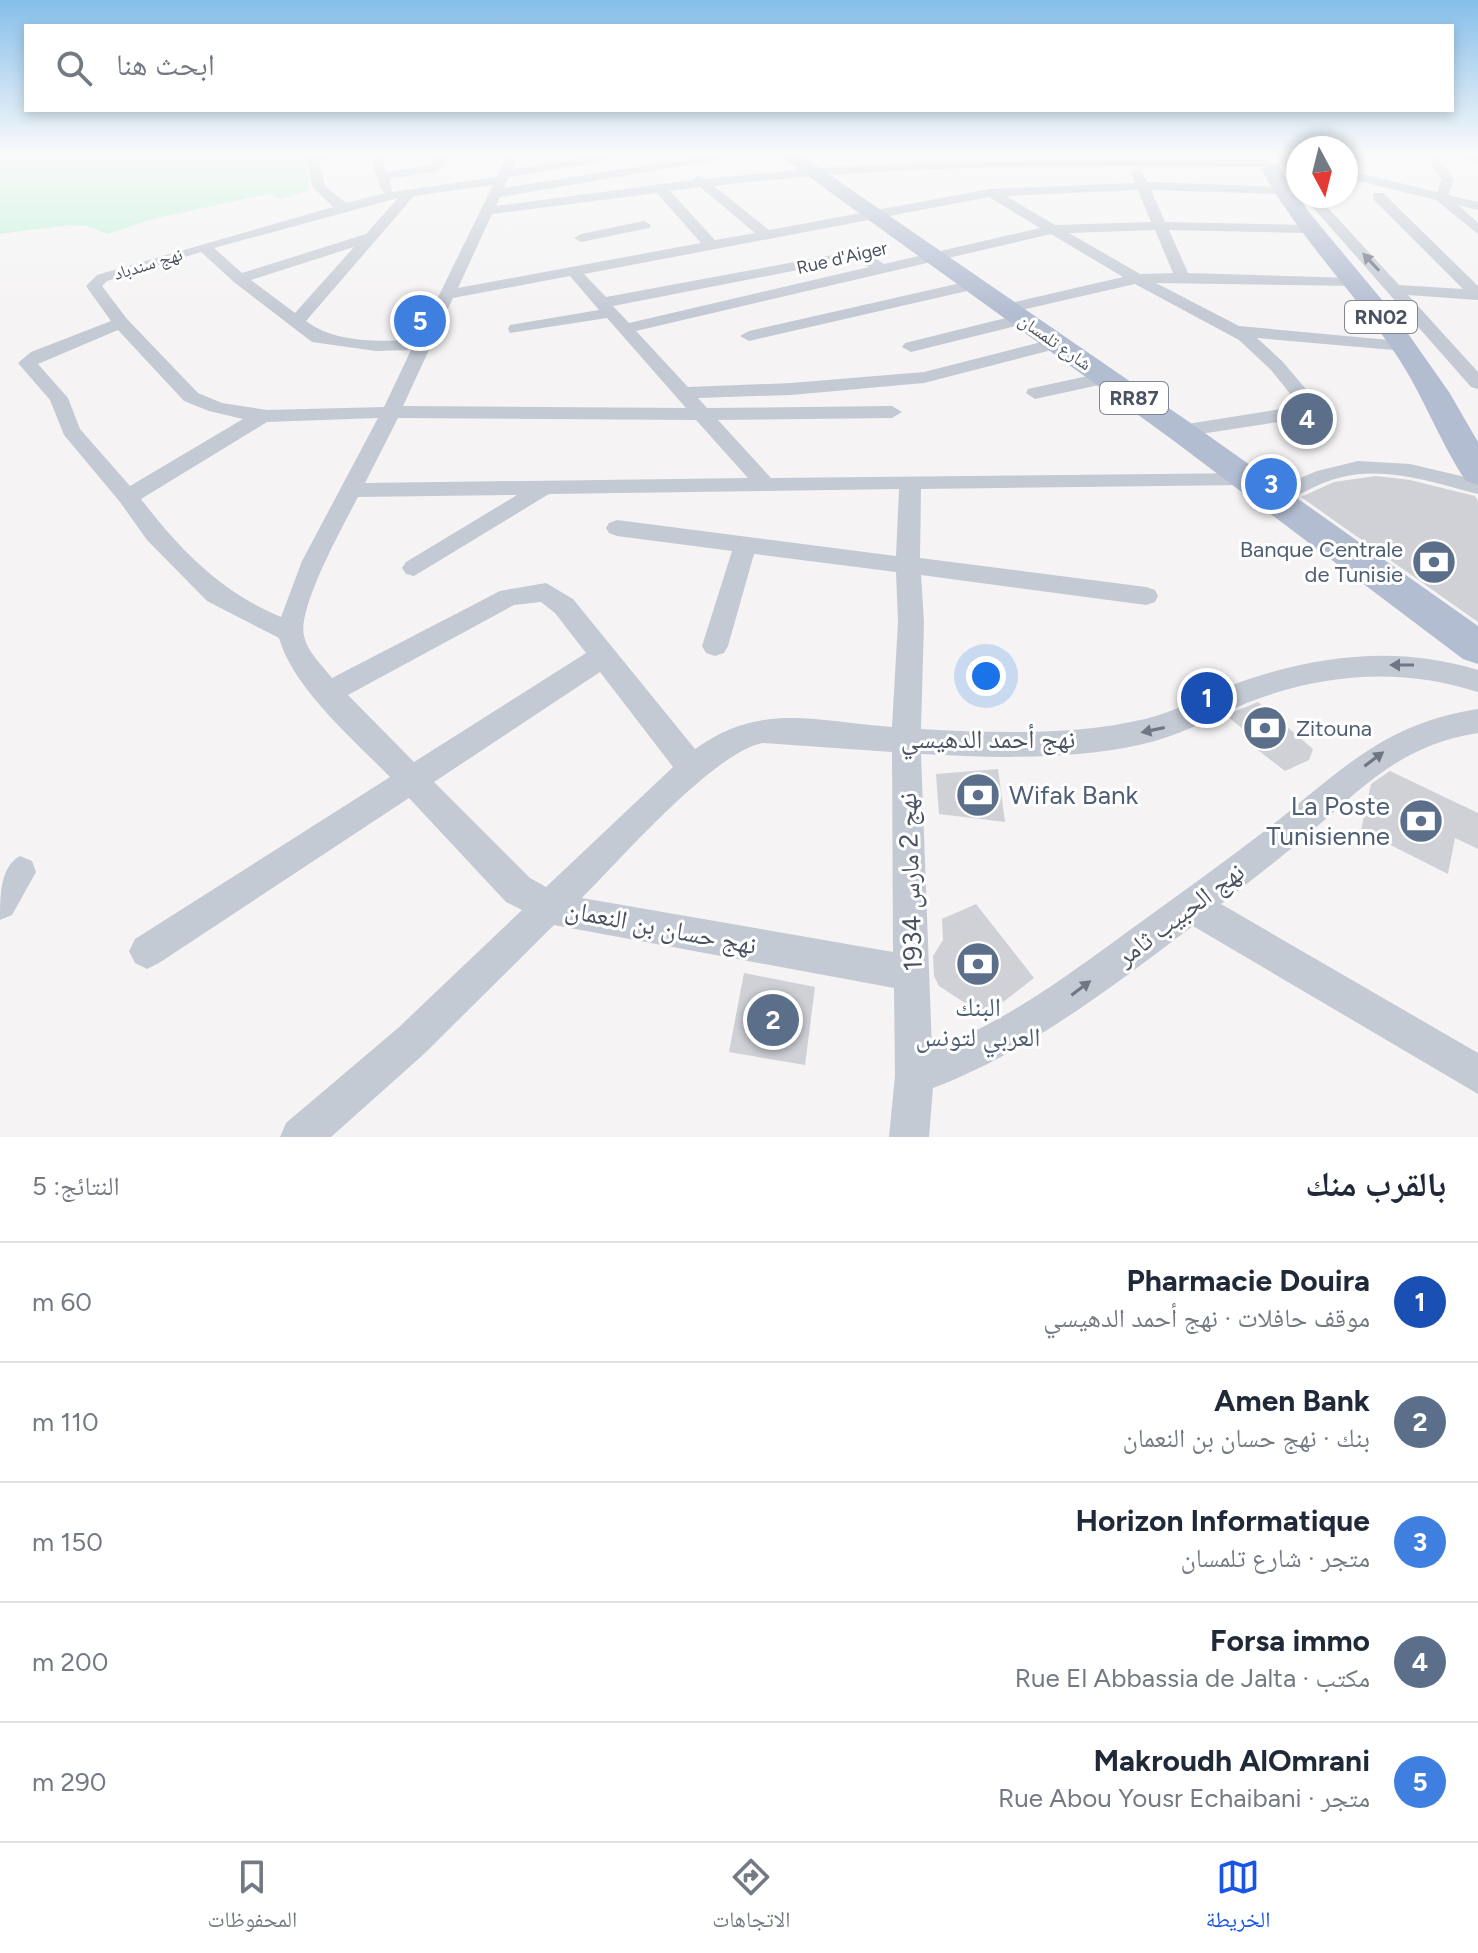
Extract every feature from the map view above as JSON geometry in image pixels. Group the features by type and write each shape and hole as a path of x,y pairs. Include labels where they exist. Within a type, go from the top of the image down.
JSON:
{"main road":[{"name":"شارع تلمسان","path":"860,206 1181,431 1478,648"},
{"name":"RN02","path":"1298,206 1310,229 1405,346 1472,441"},
{"name":"RN02","path":"1307,206 1420,349 1472,441 1478,474"}],"street":[{"name":"نهج سندباد","path":"347,206 204,246 97,281 94,286 121,323 191,397 206,404 262,416 391,412 703,415 892,412"},
{"path":"297,321 398,206"},
{"path":"121,323 46,352 27,363 59,398 71,431 128,497 155,534 216,595 290,632 314,561 391,412 487,206"},
{"path":"485,211 526,206"},
{"path":"676,206 712,246"},
{"path":"731,206 767,236"},
{"path":"445,295 920,206"},
{"path":"1013,206 1137,279 1254,342 1310,406 1304,413 1181,431"},
{"path":"1152,206 1182,277"},
{"path":"1379,206 1478,295"},
{"path":"1441,206 1478,215"},
{"path":"1321,208 1478,383"},
{"path":"1453,208 1478,230"},
{"path":"581,238 643,225"},
{"name":"Rue d'Aiger","path":"623,329 1054,229 1160,226 1310,229"},
{"path":"239,279 368,238"},
{"path":"204,246 239,279 318,338 343,344 421,345"},
{"path":"516,329 854,255 865,258 881,269"},
{"path":"574,272 765,484"},
{"path":"911,347 1137,279 1182,277 1354,283"},
{"path":"749,336 974,285"},
{"path":"1396,290 1478,295"},
{"path":"1236,331 1405,346"},
{"path":"682,393 791,389 924,377 1057,343"},
{"path":"1035,393 1106,378"},
{"path":"128,497 262,416"},
{"path":"1272,498 1338,470 1354,468 1402,472 1478,487"},
{"path":"350,490 1244,478"},
{"name":"نهج 2 مارس 1934","path":"910,483 908,567 911,622 906,741 913,973 913,1134"},
{"path":"414,568 544,487"},
{"path":"617,528 1146,596"},
{"path":"715,646 745,545"},
{"path":"328,693 522,593 546,592 556,597 692,768"},
{"name":"نهج حسان بن النعمان","path":"290,632 296,652 328,693 518,890 551,907 913,973"},
{"path":"147,951 410,778 602,657"},
{"name":"نهج أحمد الدهيسي","path":"300,1137 411,1041 692,768 749,733 774,731 906,741 1049,742 1162,729 1239,695 1288,678 1330,669 1414,665 1478,681"},
{"name":"نهج الحبيب ثامر","path":"914,1076 962,1060 1063,1002 1280,838 1382,753 1430,729 1478,721"},
{"path":"0,903 20,872"},
{"path":"1192,906 1478,1075"}],"green space":[{"path":"0,206 213,206 152,219 108,234 86,226 70,225 0,234"}],"building":[{"name":"Banque Centrale de Tunisie","path":"1376,476 1410,480 1475,496 1478,501 1478,622 1301,497 1334,482"},
{"name":"Zitouna","path":"1258,702 1313,749 1309,760 1285,771 1254,747 1261,744 1226,715"},
{"name":"Wifak Bank","path":"998,769 1005,822 939,814 936,774"},
{"name":"La Poste Tunisienne","path":"1390,771 1478,813 1478,849 1455,838 1448,874 1361,830 1371,784"},
{"name":"البنك العربي لتونس","path":"976,904 1034,978 985,1016 939,986 934,976 933,956 943,940 942,919"},
{"path":"744,973 815,987 805,1065 729,1052"}],"place":[{"name":"Makroudh AlOmrani","path":"420,321"},
{"name":"Forsa immo","path":"1307,419"},
{"name":"Horizon Informatique","path":"1271,484"},
{"name":"Banque Centrale de Tunisie","path":"1434,562"},
{"name":"Pharmacie Douira","path":"1207,698"},
{"name":"Zitouna","path":"1265,728"},
{"name":"Wifak Bank","path":"978,795"},
{"name":"La Poste Tunisienne","path":"1421,821"},
{"name":"البنك العربي لتونس","path":"978,964"},
{"name":"Amen Bank","path":"773,1020"}]}
